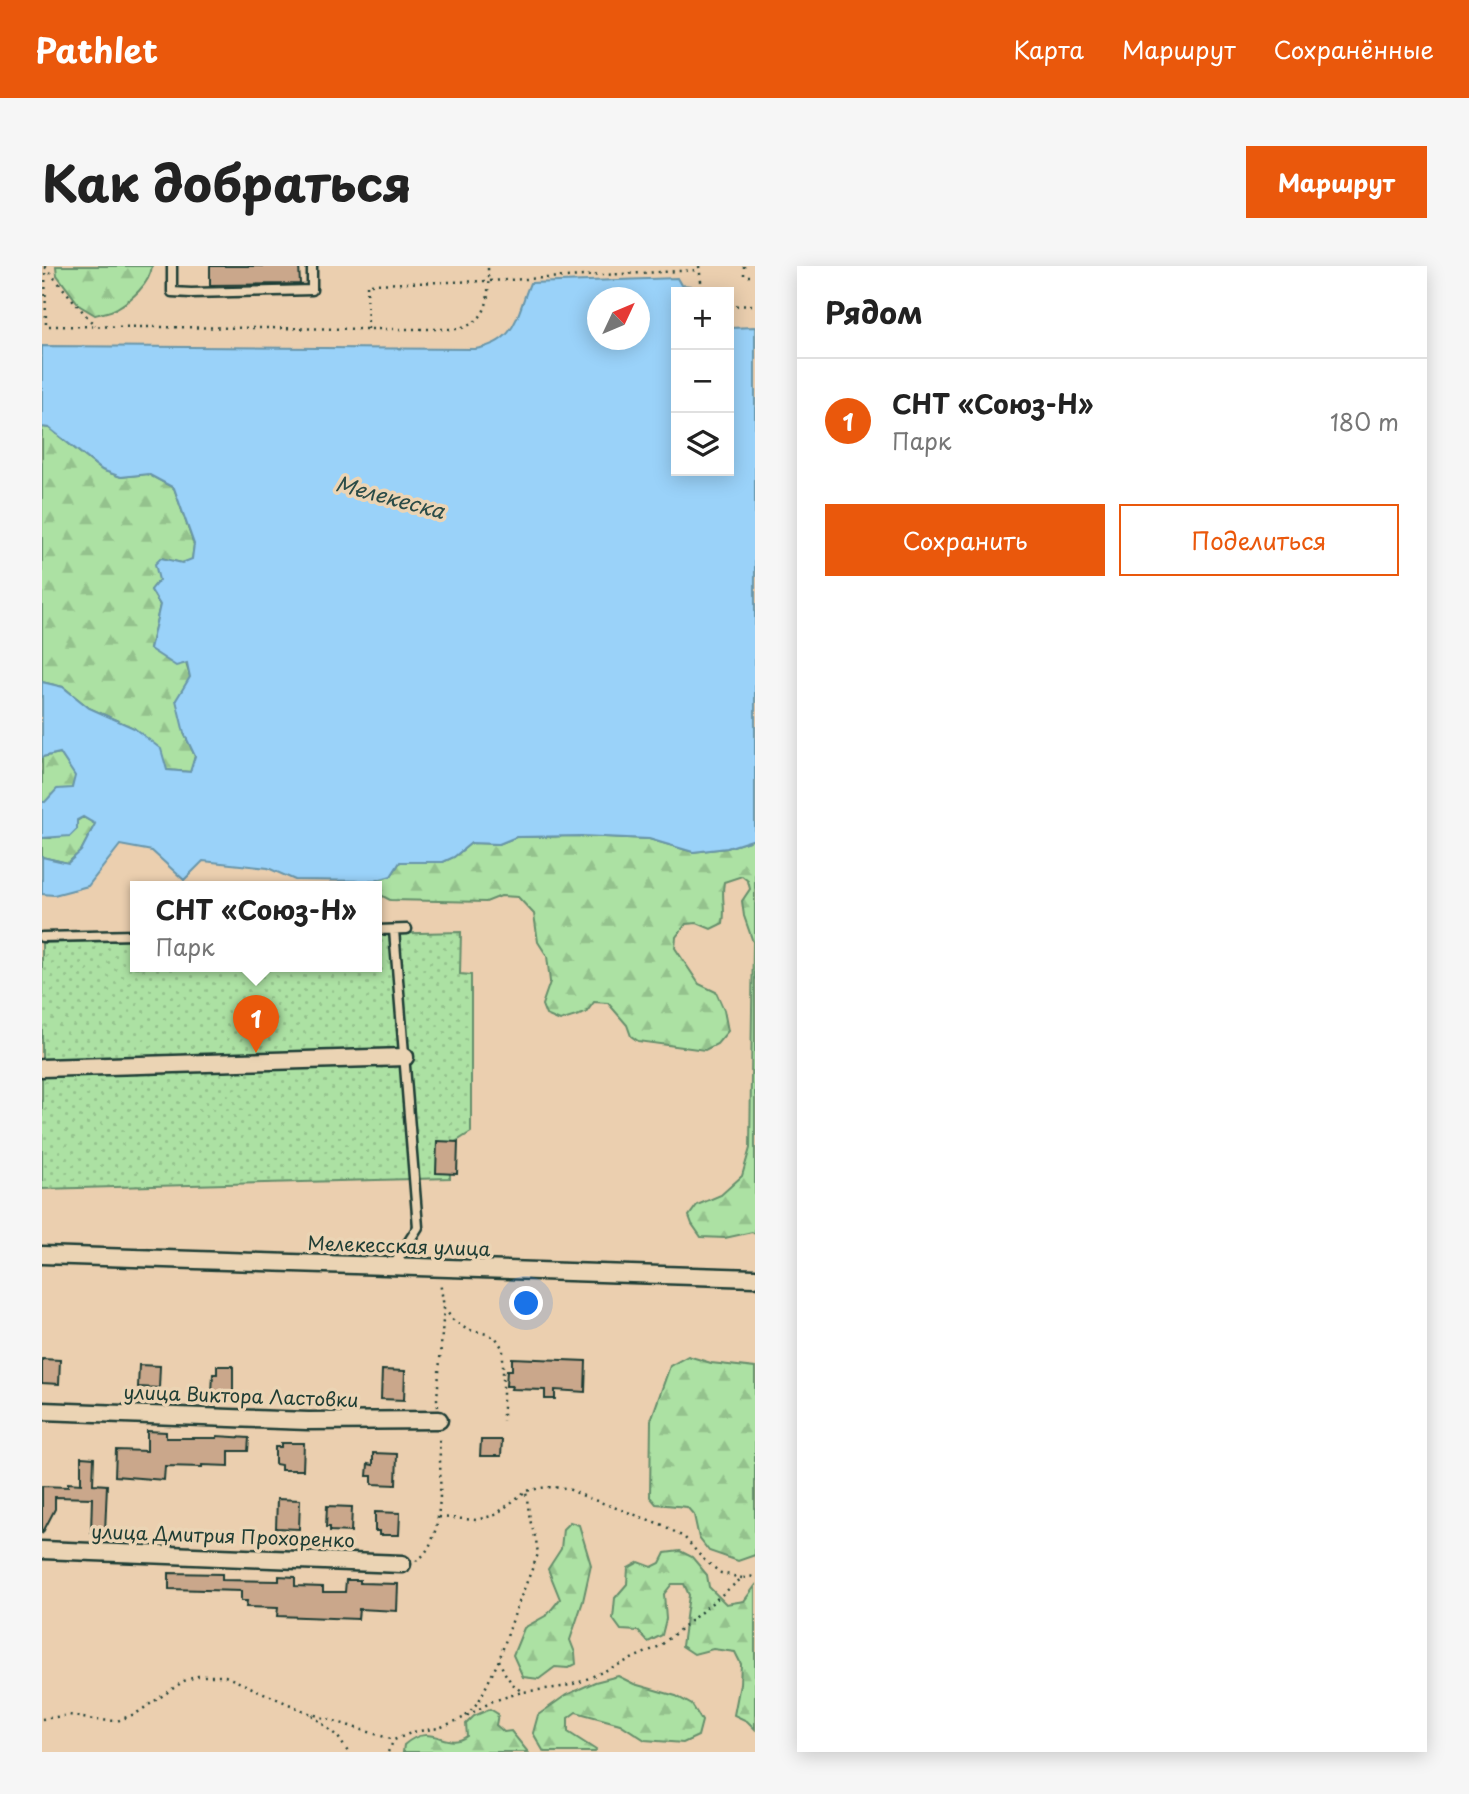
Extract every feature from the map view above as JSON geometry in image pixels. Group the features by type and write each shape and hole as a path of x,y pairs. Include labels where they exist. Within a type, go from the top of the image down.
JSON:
{"street":[{"path":"42,1068 405,1057"},
{"name":"Мелекесская улица","path":"42,1255 755,1278"},
{"name":"улица Виктора Ластовки","path":"42,1411 307,1421 439,1420"},
{"name":"улица Дмитрия Прохоренко","path":"42,1550 402,1564"}],"lane":[{"path":"172,266 172,292 191,293 312,290 312,266"},
{"path":"382,930 407,929"},
{"path":"393,1266 418,1227 394,930"},
{"path":"42,937 130,935"}],"path":[{"path":"45,267 46,326 368,330 460,329 472,325 485,307 488,295 488,266"},
{"path":"744,266 744,276 755,276"},
{"path":"45,267 95,327"},
{"path":"368,330 367,284 488,281 699,268 702,287"},
{"path":"734,306 755,305"},
{"path":"444,1307 453,1320 466,1329 496,1338 503,1349 503,1421"},
{"path":"439,1517 476,1520 495,1514 526,1491 546,1487 566,1488 663,1525 685,1538 703,1559 721,1573 742,1578 755,1576"},
{"path":"463,1718 479,1701 499,1660 538,1554 526,1491"},
{"path":"42,1719 69,1715 117,1721 137,1713 184,1681 198,1676 225,1676 309,1713 394,1740 413,1732 439,1728 493,1701 522,1692 580,1682 660,1646 742,1578"},
{"path":"499,1660 503,1672 522,1692"},
{"path":"309,1713 338,1737 348,1752"},
{"path":"388,1752 394,1740"}],"green space":[{"path":"56,266 152,266 148,279 134,296 115,309 95,315 80,306 57,275"},
{"path":"42,427 49,428 102,470 121,477 148,474 174,488 194,545 192,560 182,563 161,558 159,580 151,590 160,605 150,649 186,663 190,677 184,733 195,756 191,772 167,770 134,728 89,708 63,687 42,682"},
{"path":"60,753 76,776 72,788 45,803 42,802 42,757"},
{"path":"83,817 95,824 81,851 68,863 42,857 42,838 51,838"},
{"path":"516,837 649,839 693,852 727,848 755,839 755,1234 752,1232 725,1238 701,1237 689,1216 697,1205 721,1195 742,1176 750,1148 753,942 742,901 750,889 748,881 742,876 724,882 723,923 711,929 697,923 686,924 676,937 675,948 699,984 716,992 724,1010 728,1031 717,1044 705,1050 638,1041 631,1036 627,1025 608,1003 594,1002 586,1013 560,1021 546,1015 542,1005 550,982 547,956 538,942 534,914 518,897 501,896 486,902 390,900 382,896 382,881 374,881 391,876 400,862 443,862 471,843 499,844"},
{"path":"461,932 460,974 471,975 471,1132 449,1146 450,1178 42,1189 42,943 130,940 130,972 382,972 382,934"},
{"path":"688,1356 711,1363 755,1368 755,1555 738,1561 709,1551 699,1538 694,1515 687,1507 656,1504 650,1497 651,1420 670,1366"},
{"path":"570,1522 579,1525 591,1565 570,1640 576,1664 568,1668 555,1667 539,1679 523,1677 513,1655 524,1628 547,1615 560,1599 548,1569 561,1549 563,1529"},
{"path":"680,1551 692,1557 707,1575 709,1587 726,1604 744,1601 755,1586 755,1729 747,1721 734,1715 741,1664 735,1652 713,1649 694,1654 682,1646 689,1595 684,1584 672,1584 664,1594 666,1619 662,1635 648,1642 638,1631 621,1630 613,1619 615,1598 627,1584 628,1568 639,1562 652,1567 660,1563 665,1553"},
{"path":"618,1676 634,1684 676,1696 692,1705 702,1721 698,1736 683,1743 645,1740 620,1724 576,1712 568,1718 568,1732 596,1750 595,1752 544,1752 533,1733 538,1715 566,1695 595,1682"},
{"path":"490,1709 498,1714 496,1725 504,1732 511,1731 528,1752 403,1752 404,1745 423,1735 459,1740 467,1736 466,1724 474,1716"}],"water":[{"name":"Мелекеска","path":"677,278 681,285 690,286 671,287 671,476 734,476 734,328 755,327 755,839 727,848 693,852 649,839 516,837 499,844 471,843 443,862 400,862 391,876 374,881 295,880 268,868 203,861 184,880 152,851 120,845 88,886 54,895 42,894 42,857 68,863 81,851 95,824 83,817 77,820 77,829 70,836 42,838 42,802 57,789 72,788 75,776 60,753 42,757 42,682 63,687 89,708 134,728 161,749 167,770 190,772 195,756 184,733 176,700 190,677 187,663 176,666 150,649 160,605 151,590 159,580 155,564 161,558 182,563 192,559 194,544 174,488 148,474 121,477 102,470 49,428 42,427 42,346 475,349 489,346 499,340 507,334 518,317 530,283"}],"building":[{"path":"210,266 299,266 300,284 210,285"},
{"path":"437,1141 458,1142 457,1174 436,1173"},
{"path":"512,1358 586,1361 585,1392 555,1390 555,1399 545,1399 545,1390 511,1389 512,1386 506,1386 507,1370 512,1370"},
{"path":"42,1359 60,1360 59,1384 42,1383"},
{"path":"139,1365 160,1366 159,1388 138,1387"},
{"path":"217,1366 233,1366 233,1395 212,1394 213,1374 217,1374"},
{"path":"382,1370 405,1371 404,1400 381,1399"},
{"path":"147,1431 166,1432 166,1438 249,1438 248,1451 229,1451 229,1466 165,1466 164,1480 115,1476 116,1450 147,1451"},
{"path":"481,1440 502,1440 501,1456 480,1456"},
{"path":"281,1443 304,1443 303,1470 281,1470 281,1465 275,1464 275,1447 281,1447"},
{"path":"373,1453 397,1454 396,1485 372,1484 372,1476 367,1476 368,1464 373,1465"},
{"path":"81,1457 94,1458 93,1484 107,1485 105,1532 91,1532 92,1498 55,1497 55,1509 42,1534 42,1486 68,1487 68,1483 81,1484"},
{"path":"277,1499 300,1500 299,1529 276,1528"},
{"path":"327,1506 352,1507 351,1532 330,1531 330,1527 326,1527"},
{"path":"375,1512 400,1513 399,1535 379,1535 379,1531 375,1531"},
{"path":"169,1573 222,1574 222,1580 279,1581 279,1576 295,1577 295,1586 323,1587 323,1592 345,1592 346,1580 398,1584 397,1611 359,1609 358,1619 277,1616 278,1608 246,1607 247,1601 241,1601 241,1591 169,1589"}],"place":[{"name":"СНТ «Союз-Н»","path":"256,1053"}]}
